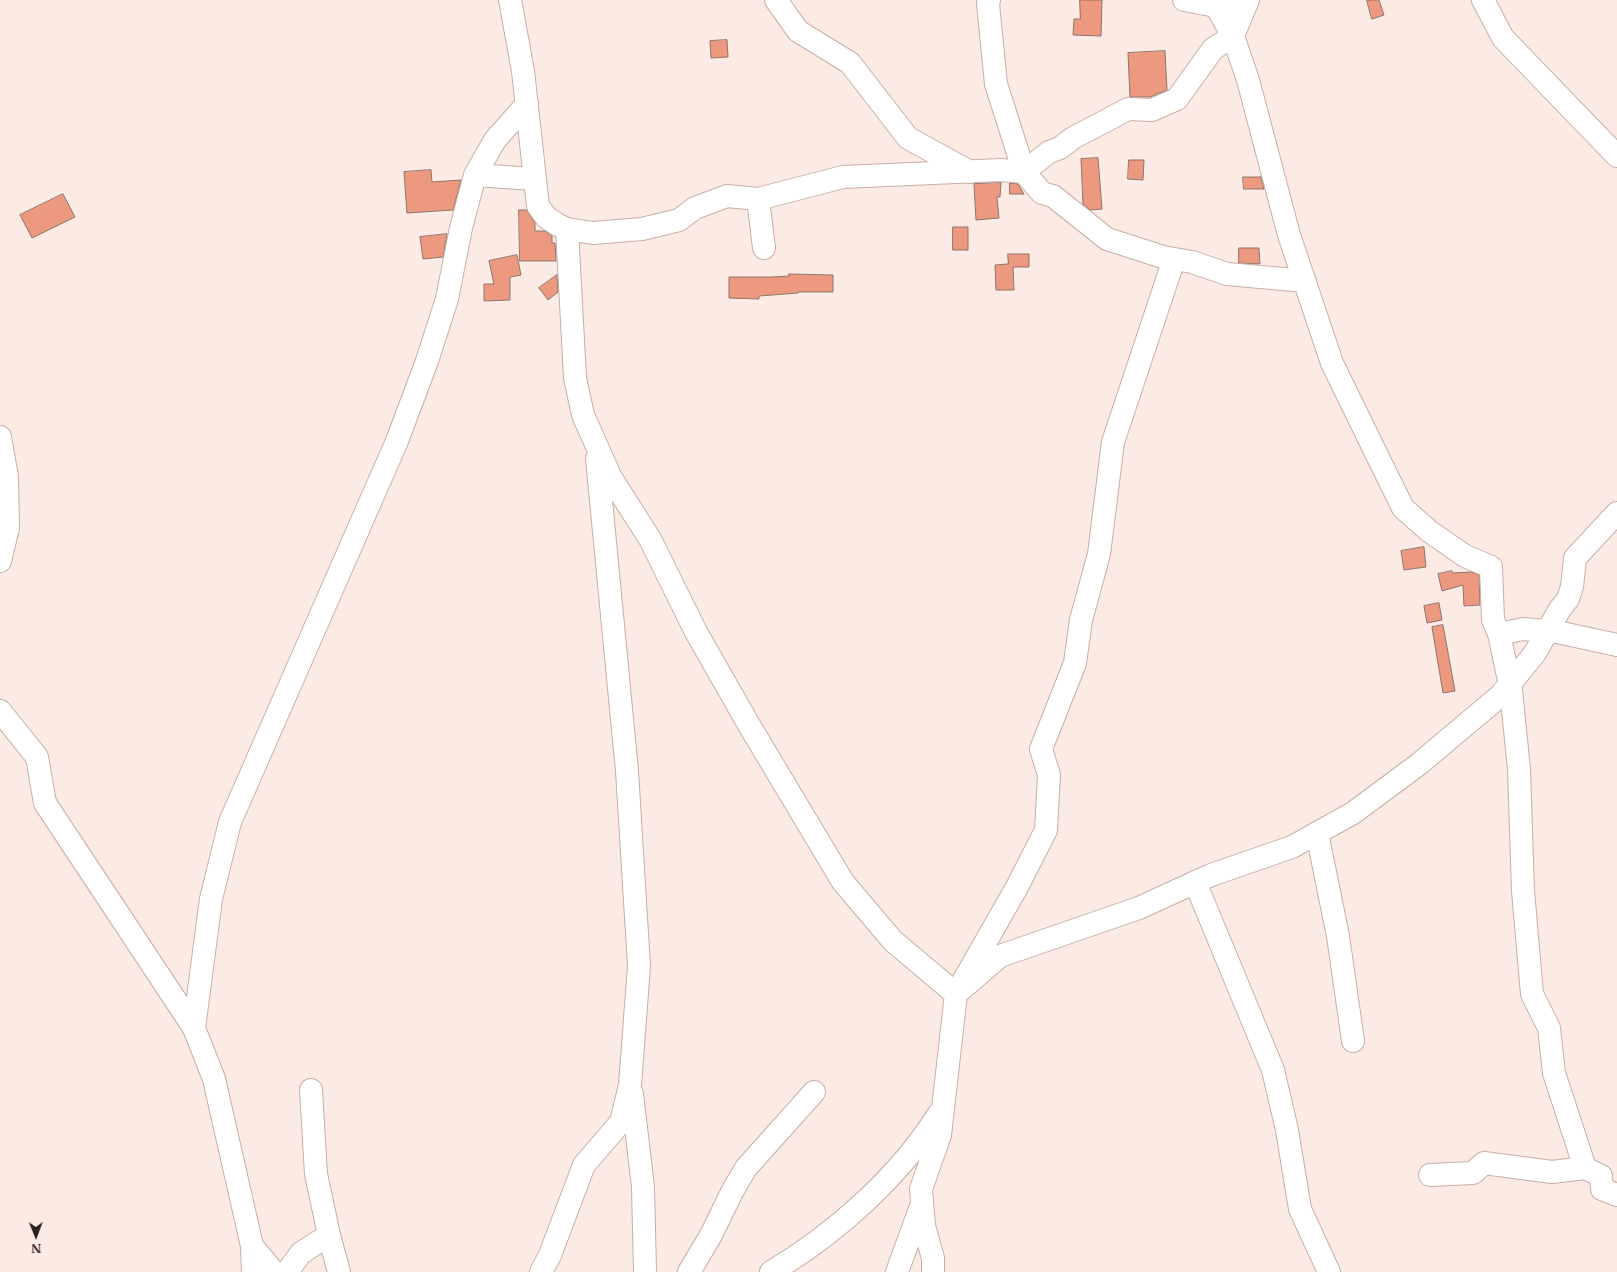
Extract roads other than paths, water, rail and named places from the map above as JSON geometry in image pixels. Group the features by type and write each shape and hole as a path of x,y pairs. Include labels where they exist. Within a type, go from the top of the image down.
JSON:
{"street":[{"path":"776,0 798,31 850,63 908,138 970,172"},
{"path":"989,0 988,4 996,84 1024,172 1042,193 1053,196 1107,239 1163,257 1192,262 1227,274 1305,281"},
{"path":"1184,0 1221,2 1248,80 1289,235 1332,362 1403,508 1428,531 1465,556 1491,567 1492,620 1499,634 1510,684 1519,769 1523,890 1532,994 1549,1028 1554,1073 1585,1168"},
{"path":"511,3 527,104 538,206 546,216 567,228 593,233 642,229 680,220 695,208 727,196 758,199 843,177 1002,170 1024,172 1049,152 1060,148 1073,138 1128,109 1152,110 1177,99 1213,49 1233,36 1248,0"},
{"path":"1483,0 1503,38 1617,156"},
{"path":"194,1028 211,899 230,822 397,441 448,300 461,228 475,175 495,140 527,104"},
{"path":"475,175 534,179"},
{"path":"758,199 764,248"},
{"path":"567,228 574,378 583,415 611,478 650,539 700,639 749,725 843,882 893,941 956,994"},
{"path":"933,1272 933,1258 924,1226 921,1189 940,1135 956,994 1017,887 1046,830 1048,776 1041,749 1075,663 1081,620 1099,554 1113,442 1174,259"},
{"path":"0,437 7,477 8,528 0,560"},
{"path":"541,1272 550,1254 584,1165 621,1122 630,1085 639,958 627,771 596,464 597,447"},
{"path":"956,994 1000,956 1139,908 1195,882 1292,846 1353,813 1419,764 1501,695 1535,653 1560,609 1568,599 1572,587 1575,558 1617,513"},
{"path":"1499,634 1523,629 1548,631 1617,645"},
{"path":"0,712 36,757 45,803 194,1028 214,1078 252,1246 253,1272"},
{"path":"1317,833 1338,936 1353,1041"},
{"path":"1195,882 1273,1070 1287,1130 1300,1209 1329,1272"},
{"path":"630,1085 643,1187 645,1272"},
{"path":"311,1090 316,1174 329,1235 339,1272"},
{"path":"689,1272 711,1235 733,1190 746,1168 814,1092"},
{"path":"771,1272 794,1259 854,1213 924,1138 943,1108"},
{"path":"1430,1175 1472,1173 1484,1163 1552,1172 1585,1168 1602,1176 1602,1190 1617,1195"},
{"path":"898,1272 922,1202"},
{"path":"287,1272 301,1253 329,1235"},
{"path":"252,1246 274,1272"}]}
